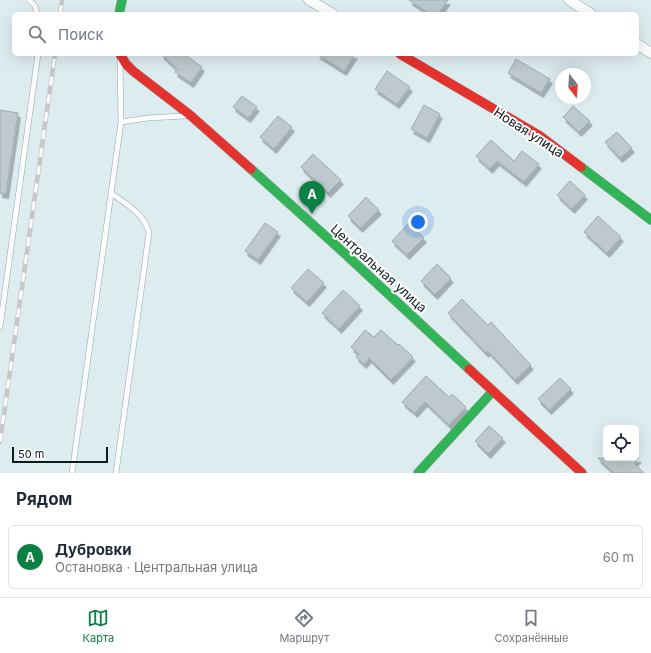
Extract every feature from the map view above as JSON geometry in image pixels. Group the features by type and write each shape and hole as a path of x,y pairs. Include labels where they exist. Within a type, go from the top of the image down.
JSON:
{"street":[{"path":"119,12 122,0"},
{"path":"309,0 330,12"},
{"path":"569,0 588,12"},
{"path":"639,45 651,53"},
{"name":"Центральная улица","path":"121,56 133,71 190,116 387,291 493,392 582,473"},
{"name":"Новая улица","path":"403,56 540,136 651,220"},
{"path":"418,473 493,392"}],"lane":[{"path":"29,0 35,6 36,12"},
{"path":"0,327 38,56"},
{"path":"72,473 121,122 120,56"},
{"path":"121,122 148,118 190,116"},
{"path":"111,193 139,214 147,224 149,233 116,473"}],"building":[{"path":"409,0 448,0 439,12 427,12"},
{"path":"163,56 187,56 202,67 191,83 175,72 177,69"},
{"path":"320,56 354,56 344,71"},
{"path":"516,59 550,79 541,93 508,73"},
{"path":"387,71 410,87 397,104 375,89"},
{"path":"242,96 257,107 248,118 233,107"},
{"path":"424,105 440,114 427,138 411,129"},
{"path":"573,106 590,121 579,132 563,117"},
{"path":"0,110 18,113 6,194 0,193"},
{"path":"278,116 292,127 274,149 260,137"},
{"path":"617,132 632,148 620,158 605,142"},
{"path":"491,140 514,161 522,151 539,164 524,182 497,161 490,169 476,156"},
{"path":"313,154 341,180 328,193 301,167"},
{"path":"570,181 585,195 572,209 557,195"},
{"path":"366,197 379,210 360,228 348,216"},
{"path":"598,216 621,237 607,253 584,232"},
{"path":"265,223 278,232 258,260 245,251"},
{"path":"409,223 424,238 407,255 392,241"},
{"path":"437,264 451,278 435,295 421,281"},
{"path":"308,269 324,283 307,302 291,288"},
{"path":"343,290 360,306 339,329 322,313"},
{"path":"462,299 488,325 491,322 531,365 515,380 488,351 486,353 448,313"},
{"path":"365,330 374,337 381,330 413,357 391,380 369,358 364,364 356,357 359,354 351,347"},
{"path":"426,376 449,397 452,394 466,407 449,425 425,402 415,413 402,402"},
{"path":"560,378 571,389 549,410 538,399"},
{"path":"489,426 503,438 488,454 475,441"},
{"path":"598,458 603,458 603,461 636,461 634,463 644,473 614,473"}],"railway":[{"path":"60,12 62,0"},
{"path":"0,442 55,56"}],"traffic: fast":[{"path":"119,12 122,0"},
{"path":"581,167 651,220"},
{"path":"251,169 469,369"},
{"path":"418,473 493,391"}],"traffic: jam":[{"path":"121,56 133,71 190,115 251,169"},
{"path":"403,56 540,136 581,167"},
{"path":"469,369 582,473"}],"place":[{"name":"Дубровки","path":"312,214"}]}
